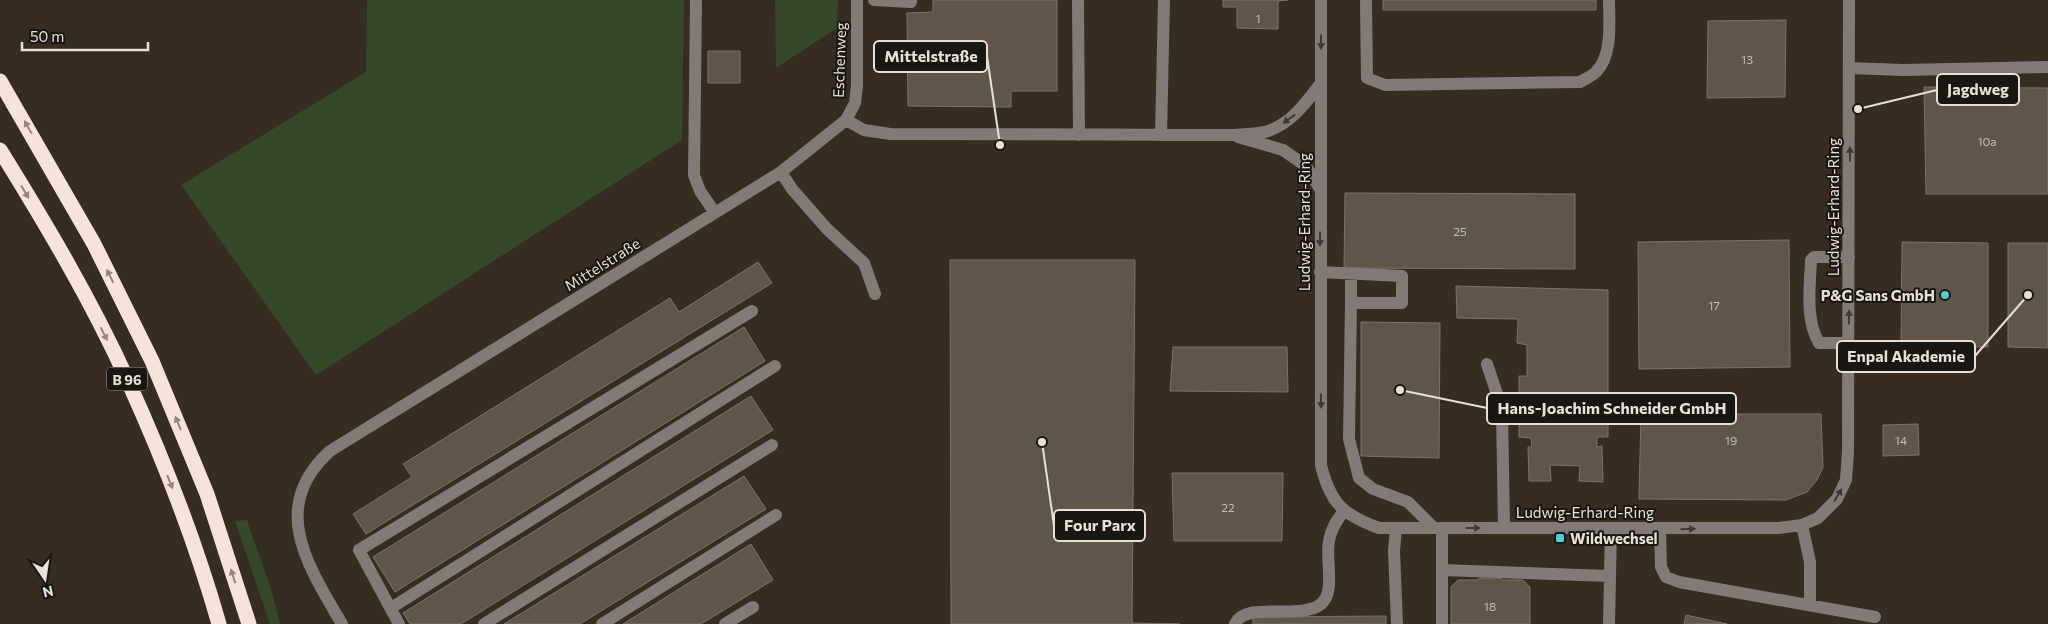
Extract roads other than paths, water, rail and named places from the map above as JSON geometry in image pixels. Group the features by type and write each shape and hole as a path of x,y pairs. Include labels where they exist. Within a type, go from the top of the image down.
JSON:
{"highway":[{"name":"B 96","path":"0,81 94,244 152,361 207,494 249,624"},
{"name":"B 96","path":"0,150 64,257 127,378 205,574 219,624"}],"street":[{"path":"696,0 694,175 700,191 715,213"},
{"name":"Eschenweg","path":"846,120 855,103 857,85 857,0"},
{"path":"874,0 912,2 912,0"},
{"path":"1078,0 1078,134"},
{"path":"1161,135 1164,0"},
{"name":"Ludwig-Erhard-Ring","path":"1321,0 1321,466 1325,484 1344,511 1356,519 1378,528 1611,529 1778,528 1802,525 1818,518 1837,499 1846,480 1848,452 1850,0"},
{"path":"1366,0 1367,78 1384,85 1580,82 1596,72 1604,61 1608,37 1609,0"},
{"path":"1849,68 1903,70 2046,67"},
{"path":"846,120 864,130 890,134 1233,135 1264,132 1280,125 1301,110 1321,83"},
{"name":"Mittelstraße","path":"342,624 314,572 303,545 297,522 297,505 303,484 316,464 330,451 781,172 846,120"},
{"path":"1233,135 1283,150 1306,166 1320,190"},
{"path":"781,172 792,189 827,229 864,263 875,294"},
{"path":"1848,343 1819,343 1813,333 1810,318 1811,260 1814,257 1849,257"},
{"path":"1320,272 1402,276 1402,303 1351,303"},
{"path":"1351,274 1349,439 1359,478 1372,489 1408,502 1438,528 1442,570 1442,624"},
{"path":"399,624 359,550 752,311"},
{"path":"1487,364 1502,409 1504,528"},
{"path":"391,608 776,366"},
{"path":"484,624 772,445"},
{"path":"1235,624 1237,619 1249,613 1307,611 1321,604 1328,594 1328,542 1333,525 1344,511"},
{"path":"602,624 776,515"},
{"path":"1802,525 1810,562 1810,605"},
{"path":"1396,528 1394,551 1397,624"},
{"path":"1609,624 1611,529"},
{"path":"1660,529 1661,567 1666,577 1679,582 1875,617"},
{"path":"1442,570 1610,576"},
{"path":"725,624 753,607"}],"place":[{"name":"Jagdweg","path":"1858,109"},
{"name":"Mittelstraße","path":"1000,145"},
{"name":"P&G Sans GmbH","path":"1945,295"},
{"name":"Enpal Akademie","path":"2028,295"},
{"name":"Hans-Joachim Schneider GmbH","path":"1400,390"},
{"name":"Four Parx","path":"1042,442"},
{"name":"Wildwechsel","path":"1560,538"}]}
